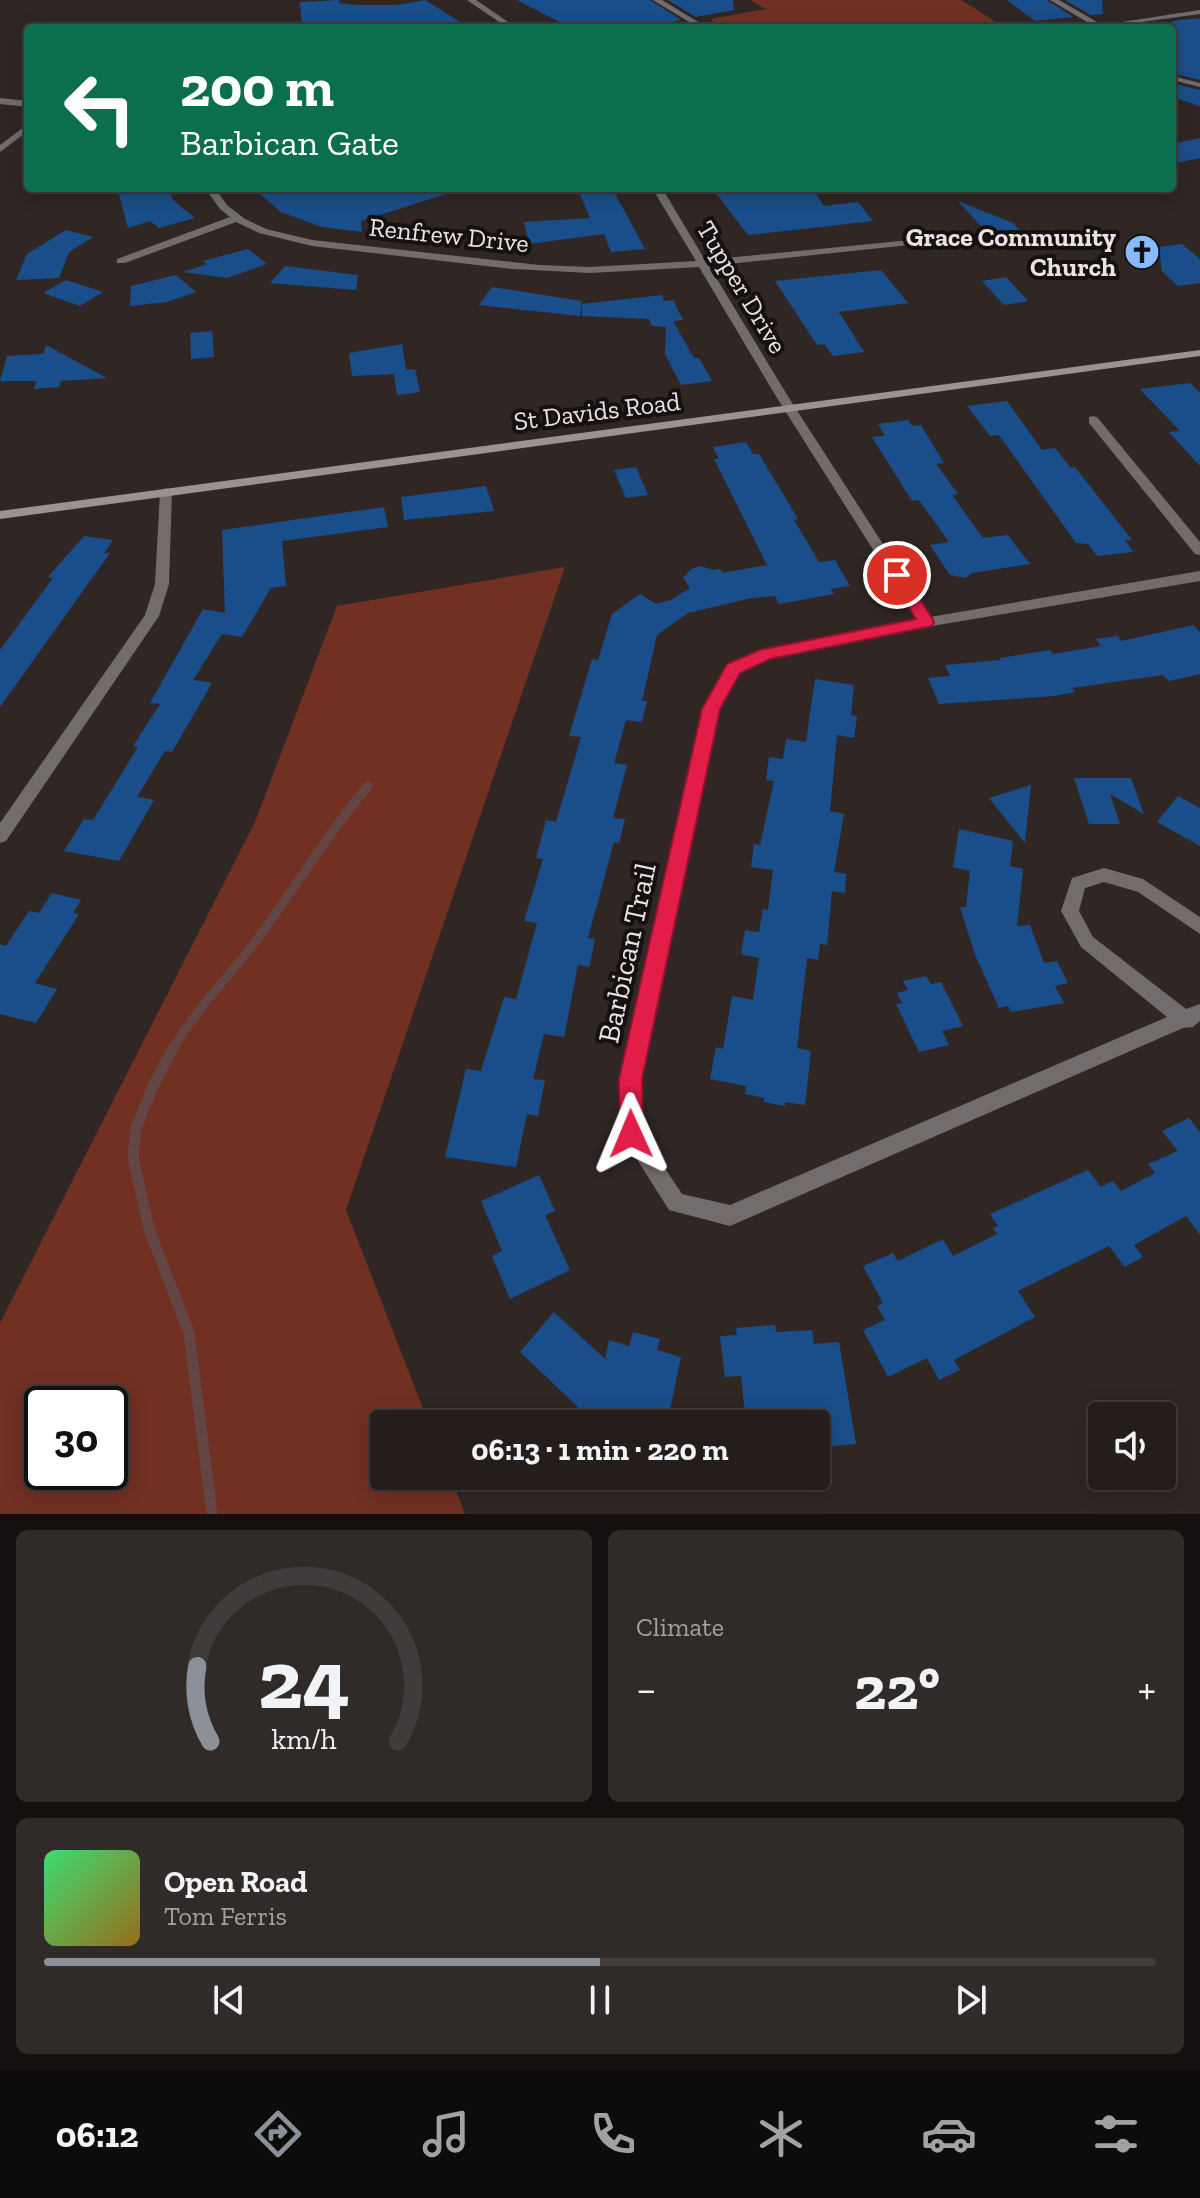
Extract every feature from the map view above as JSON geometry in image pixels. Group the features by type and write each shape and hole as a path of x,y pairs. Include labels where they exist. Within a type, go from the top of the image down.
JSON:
{"main road":[{"name":"St Davids Road","path":"0,515 1200,353"}],"street":[{"path":"471,0 507,24"},
{"path":"657,0 697,24"},
{"path":"1054,0 1097,24"},
{"path":"1122,24 1200,12"},
{"path":"1176,79 1200,85"},
{"path":"0,101 24,104"},
{"path":"0,149 24,130"},
{"path":"121,261 234,219 213,192"},
{"name":"Tupper Drive","path":"659,192 791,410 926,622"},
{"name":"Renfrew Drive","path":"234,219 259,231 315,242 543,268 588,270 702,264 928,240"},
{"path":"1093,420 1200,551"},
{"path":"0,836 152,616 162,584 166,492"},
{"name":"Barbican Trail","path":"1193,1016 730,1216 676,1203 631,1134 630,1079 711,709 733,669 766,654 926,622 1200,576"},
{"path":"1193,1016 1087,942 1070,911 1078,883 1104,875 1143,886 1200,927"}],"shaded area":[{"path":"750,0 961,0 996,24 717,24 710,19 766,9"},
{"path":"565,567 346,1210 424,1410 370,1410 370,1490 456,1490 465,1514 0,1514 0,1323 255,822 337,606"}],"building":[{"path":"339,0 339,3 355,5 398,5 425,0 464,24 302,24 300,2"},
{"path":"517,0 650,0 681,20 670,24 563,24"},
{"path":"668,0 733,0 734,10 696,17"},
{"path":"1007,0 1047,0 1073,17 1035,21"},
{"path":"1065,0 1102,0 1103,14 1091,15"},
{"path":"1200,18 1200,80 1176,74 1176,24 1172,21"},
{"path":"1176,84 1200,90 1200,106 1176,98"},
{"path":"1200,138 1200,158 1176,163 1176,143"},
{"path":"118,192 170,192 173,200 195,218 159,228 150,221 128,228"},
{"path":"258,192 452,192 361,221 362,232 322,227 281,212"},
{"path":"579,192 614,192 645,249 611,252 604,234 529,244 524,222 590,218"},
{"path":"715,192 815,192 824,206 858,202 873,221 748,235"},
{"path":"958,201 1013,223 1034,245 1002,249"},
{"path":"66,230 93,237 69,252 59,278 16,280 27,254"},
{"path":"1182,244 1200,259 1200,283 1178,286 1162,271 1159,247"},
{"path":"248,249 267,264 227,278 183,272 207,264 203,261"},
{"path":"285,266 358,275 356,290 270,283"},
{"path":"881,270 908,303 839,312 864,352 833,356 824,344 817,345 775,281"},
{"path":"176,275 196,292 167,302 130,306 131,286"},
{"path":"1006,277 1028,301 1004,305 982,281"},
{"path":"66,280 103,292 80,306 43,293"},
{"path":"492,287 582,301 580,316 479,305"},
{"path":"662,295 664,301 673,300 683,320 673,321 694,358 699,358 712,381 681,385 665,354 666,327 652,326 649,319 582,316 582,304"},
{"path":"212,331 214,357 191,359 190,333"},
{"path":"402,344 406,370 415,369 420,392 397,395 394,374 352,376 349,353"},
{"path":"46,345 107,378 61,381 59,387 34,389 36,381 0,381 7,356 43,354"},
{"path":"1190,383 1200,393 1200,466 1169,432 1180,431 1140,389"},
{"path":"1007,401 1042,450 1055,448 1071,468 1075,467 1132,540 1125,540 1133,552 1097,556 1088,544 1076,543 999,435 990,436 967,406"},
{"path":"908,420 912,426 921,425 944,463 936,464 958,494 952,495 983,538 1008,535 1030,564 972,573 965,578 950,575 930,545 949,542 919,500 912,501 872,437 885,436 878,424"},
{"path":"746,442 753,454 759,454 798,519 794,520 819,562 835,560 850,586 831,589 834,594 779,604 775,596 752,598 688,613 657,635 642,701 647,701 642,722 626,720 614,763 627,765 613,818 625,819 619,843 614,842 588,938 595,939 589,967 578,965 564,1037 544,1034 533,1079 545,1080 538,1116 527,1114 516,1167 445,1157 466,1069 481,1071 504,997 516,999 537,923 524,921 543,859 536,858 546,820 556,822 581,737 569,736 592,659 598,660 612,614 640,594 656,604 671,600 690,588 683,578 691,569 701,566 720,569 723,573 767,565 714,459 719,459 713,447"},
{"path":"636,467 648,495 626,498 614,470"},
{"path":"486,486 494,511 404,520 401,497"},
{"path":"384,507 388,527 282,541 286,586 271,588 242,637 222,634 193,680 212,683 172,752 165,751 137,797 154,800 119,861 64,851 84,819 93,820 138,747 133,746 160,704 150,703 203,609 225,613 222,530"},
{"path":"84,536 113,540 104,553 110,553 0,707 0,650 53,578 48,577"},
{"path":"1194,625 1200,633 1200,674 1169,681 1163,675 1072,688 1075,692 1054,696 939,704 928,678 950,676 945,665 1001,660 1050,650 1053,654 1101,646 1096,639 1118,636 1121,641"},
{"path":"815,679 854,685 851,715 857,716 854,738 837,735 830,811 844,814 834,872 846,874 845,893 832,891 827,945 820,944 818,960 807,958 797,1048 811,1051 805,1105 785,1102 785,1106 745,1094 746,1086 710,1079 716,1047 723,1049 732,996 753,1000 759,958 741,954 745,930 759,932 763,909 768,910 773,870 751,867 754,844 760,845 774,781 766,780 769,757 783,759 786,739 806,742"},
{"path":"1074,778 1131,778 1144,814 1110,794 1120,824 1089,824"},
{"path":"1031,785 1025,843 989,798"},
{"path":"1178,796 1200,808 1200,846 1157,822"},
{"path":"959,829 1013,841 1010,866 1023,869 1017,926 1030,925 1044,963 1057,961 1068,983 1055,986 1064,1003 1011,1012 1008,1006 999,1008 975,955 960,907 966,907 970,871 953,867"},
{"path":"52,893 81,900 73,913 79,914 35,983 57,989 36,1023 0,1014 0,944 6,946 29,911 39,913"},
{"path":"926,976 931,984 941,982 963,1026 942,1031 949,1045 919,1052 896,1004 902,1003 897,993 908,990 903,981"},
{"path":"1189,1118 1200,1132 1200,1235 1186,1216 1134,1245 1143,1257 1125,1267 1109,1246 1018,1291 1035,1317 954,1360 960,1370 939,1380 927,1358 888,1377 863,1330 885,1320 877,1306 883,1303 863,1266 893,1253 898,1261 943,1239 953,1256 997,1234 993,1228 998,1226 990,1214 1088,1170 1101,1187 1113,1181 1121,1191 1155,1173 1148,1164 1178,1151 1162,1131"},
{"path":"539,1175 555,1211 545,1215 570,1270 510,1299 492,1256 502,1251 481,1201"},
{"path":"554,1312 605,1359 609,1340 629,1346 633,1332 660,1339 657,1350 681,1357 670,1410 577,1410 578,1407 520,1352"},
{"path":"775,1325 776,1332 812,1330 814,1344 839,1342 856,1444 830,1446 830,1410 745,1410 741,1376 725,1377 720,1336 737,1335 736,1328"}],"waterway":[{"path":"172,1051 368,786"},
{"path":"173,1049 136,1128 133,1157 149,1229 189,1333 212,1514"}],"place":[{"name":"Grace Community Church","path":"1142,252"}],"route":[{"path":"631,1134 630,1079 711,709 733,669 766,654 926,622 897,575"}]}
